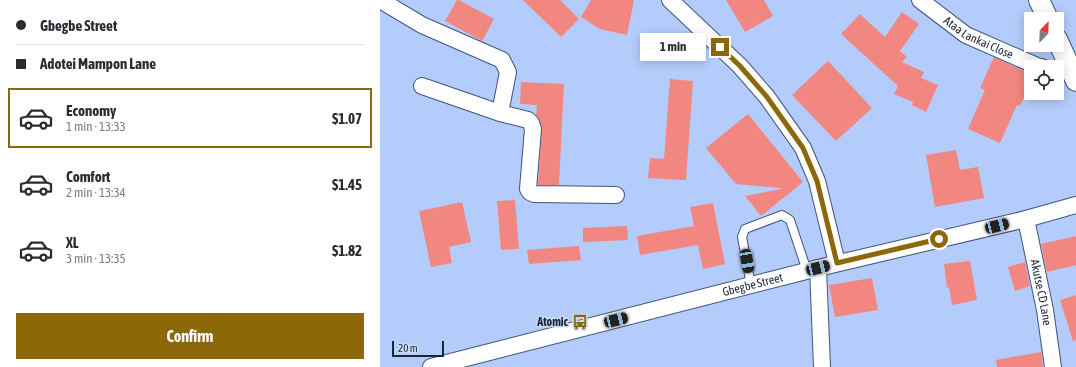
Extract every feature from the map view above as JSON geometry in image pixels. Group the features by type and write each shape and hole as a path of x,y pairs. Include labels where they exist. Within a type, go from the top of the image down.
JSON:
{"street":[{"path":"380,0 422,25 502,60 508,72 500,113"},
{"path":"670,0 740,66 767,97 803,148 817,181 837,263"},
{"name":"Ataa Lankai Close","path":"920,0 966,35 1024,60"},
{"path":"1039,0 1045,12"},
{"path":"1061,52 1068,74"},
{"path":"422,86 500,113 528,120 533,129 528,189 530,192 534,194 616,195"},
{"name":"Gbegbe Street","path":"431,367 466,363 751,285 837,263 1026,219 1076,205"},
{"name":"Akutse CD Lane","path":"1026,219 1045,310 1053,367"},
{"path":"812,270 822,367"}],"lane":[{"path":"751,285 742,238 745,229 782,215 790,220 812,270"}],"building":[{"path":"457,0 494,19 482,41 445,21"},
{"path":"523,0 560,0 579,19 561,37"},
{"path":"591,0 634,0 627,35 600,29 581,17"},
{"path":"726,0 764,0 773,16 745,32"},
{"path":"902,12 919,24 900,51 907,57 902,62 924,72 921,78 938,85 926,112 912,105 913,102 894,94 898,86 841,34 860,14 885,37"},
{"path":"994,57 1024,71 1024,97 1020,106 1017,105 1000,143 968,129 985,90 980,88"},
{"path":"828,61 872,108 836,141 792,95"},
{"path":"670,79 693,81 686,180 648,178 650,158 664,159"},
{"path":"521,82 564,84 559,185 538,185 542,126 536,115 537,105 520,104"},
{"path":"748,114 803,182 761,216 745,196 781,188 736,184 706,148"},
{"path":"956,150 960,170 978,167 984,198 935,207 926,155"},
{"path":"515,200 519,249 501,250 497,201"},
{"path":"462,202 471,242 449,247 452,263 431,267 419,211"},
{"path":"713,203 725,264 703,269 698,245 640,255 637,236 694,226 690,207"},
{"path":"627,226 628,240 583,242 583,228"},
{"path":"1076,236 1076,265 1047,272 1041,244"},
{"path":"579,246 581,260 529,264 527,250"},
{"path":"970,261 977,300 952,305 949,287 947,288 944,264"},
{"path":"1025,262 1030,286 1015,291 1008,267"},
{"path":"872,278 878,310 835,317 829,285"},
{"path":"1076,295 1076,340 1073,341 1060,300"},
{"path":"1041,352 1043,367 997,367 996,360"}],"place":[{"name":"Atomic","path":"580,322"}],"route":[{"path":"720,47 740,66 767,97 803,148 817,181 837,263 939,239"}]}
